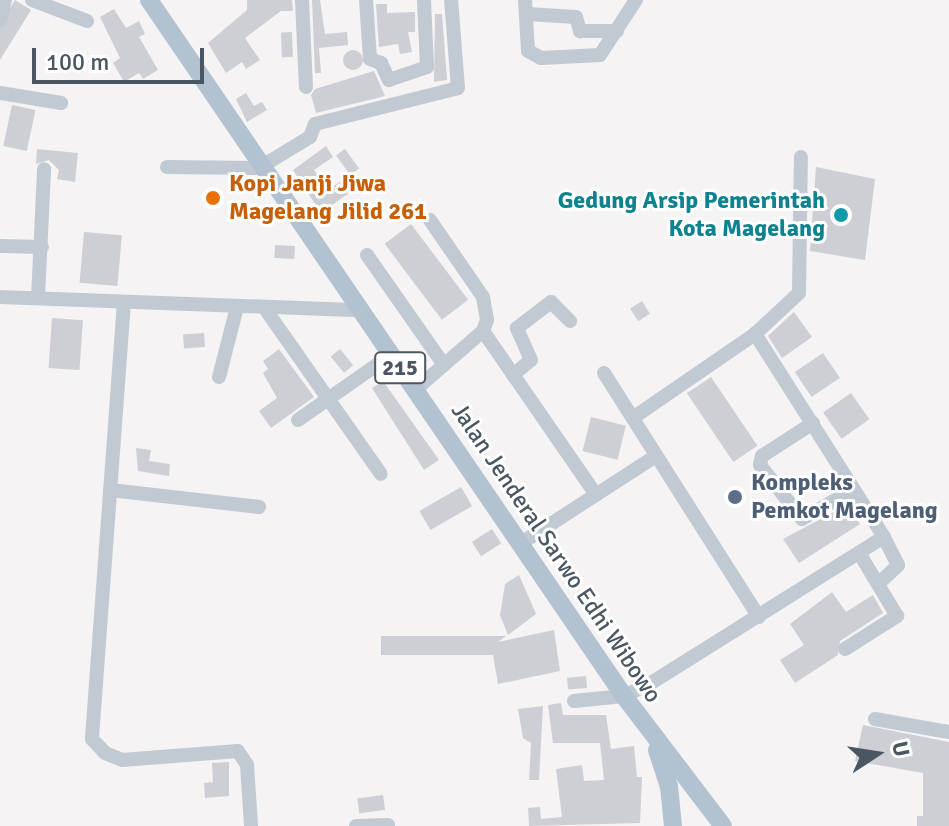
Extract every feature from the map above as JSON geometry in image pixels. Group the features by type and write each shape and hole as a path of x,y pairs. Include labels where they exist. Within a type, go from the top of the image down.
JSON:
{"main road":[{"name":"Jalan Jenderal Sarwo Edhi Wibowo","path":"149,0 259,168 523,542 624,696 723,826"},
{"name":"Jalan Jenderal Sarwo Edhi Wibowo","path":"653,736 669,786 673,823"},
{"name":"215","path":"673,823 686,802 704,800"}],"street":[{"path":"0,21 5,0"},
{"path":"32,0 87,21"},
{"path":"302,0 306,87"},
{"path":"366,0 370,59 382,64 389,80 427,67 424,0"},
{"path":"167,167 259,168 310,137 315,124 459,87 451,0"},
{"path":"617,31 580,31 576,17 526,7 528,51 541,58 597,57 617,31 636,0"},
{"path":"0,93 61,103"},
{"path":"633,418 755,334 799,293 801,157"},
{"path":"38,298 44,169"},
{"path":"415,390 483,331 487,320 483,297 430,220"},
{"path":"0,246 42,247"},
{"path":"367,255 444,365"},
{"path":"0,297 266,310 359,310"},
{"path":"124,302 92,739 105,753 122,760 238,751 247,765 251,826"},
{"path":"513,375 531,360 517,328 553,302 570,321"},
{"path":"219,377 237,307"},
{"path":"266,310 381,474"},
{"path":"483,331 596,495"},
{"path":"755,334 884,537 898,565 879,583"},
{"path":"298,420 391,355"},
{"path":"604,373 759,617"},
{"path":"813,423 762,456 760,465 802,519 853,490"},
{"path":"523,542 656,456"},
{"path":"110,490 259,507"},
{"path":"574,701 624,696 861,556 884,537"},
{"path":"845,649 897,618 861,556"},
{"path":"875,719 949,732"},
{"path":"356,826 388,825"}],"building":[{"path":"15,0 31,10 0,60 0,24"},
{"path":"247,0 292,0 293,11 281,11 245,38 260,60 246,69 242,62 226,73 208,43 247,10"},
{"path":"312,0 320,0 325,34 347,32 348,45 319,48 321,73 315,73"},
{"path":"376,4 387,4 387,13 415,12 415,32 408,32 412,52 400,54 398,44 379,47"},
{"path":"114,9 126,28 139,21 145,34 139,37 158,70 143,79 139,73 124,82 113,63 120,58 100,17"},
{"path":"435,14 442,14 447,80 434,82"},
{"path":"281,32 292,32 293,57 282,57"},
{"path":"353,50 360,53 363,60 360,67 353,70 346,67 343,60 346,53"},
{"path":"374,71 385,96 316,113 311,95 315,89"},
{"path":"246,93 254,106 262,102 267,110 247,122 236,99"},
{"path":"12,105 35,110 27,151 3,146"},
{"path":"326,146 333,157 314,170 328,190 341,181 349,193 321,213 293,170"},
{"path":"37,149 78,153 75,182 57,179 59,170 49,160 36,164"},
{"path":"345,149 359,168 350,175 336,155"},
{"name":"Gedung Arsip Pemerintah Kota Magelang","path":"816,167 875,179 865,260 810,251"},
{"path":"411,224 468,300 442,320 385,244"},
{"path":"84,232 122,235 117,286 80,283"},
{"path":"275,245 295,246 294,259 274,258"},
{"path":"642,301 650,314 638,321 630,308"},
{"path":"794,312 812,337 782,358 768,336"},
{"path":"52,318 83,320 79,370 49,368"},
{"path":"204,333 205,347 184,348 183,334"},
{"path":"279,349 314,397 271,428 259,411 277,398 263,373 268,369 263,361"},
{"path":"340,349 353,365 344,373 331,357"},
{"path":"823,353 840,378 812,397 795,372"},
{"path":"711,377 757,446 733,462 687,393"},
{"path":"383,381 439,460 424,470 372,388"},
{"path":"851,393 869,419 842,439 823,413"},
{"path":"591,417 626,426 617,460 583,451"},
{"path":"136,448 151,450 149,461 170,464 169,476 138,471"},
{"path":"461,487 472,506 430,530 419,511"},
{"path":"847,505 860,524 799,563 783,539"},
{"path":"492,529 501,543 481,556 472,542"},
{"path":"519,575 536,614 508,635 500,615 505,584"},
{"path":"832,592 846,612 873,595 883,613 840,641 838,655 795,683 780,660 804,645 790,624"},
{"path":"554,630 560,671 498,684 493,655 381,655 381,636 506,636 498,642"},
{"path":"586,676 587,688 568,690 567,678"},
{"path":"561,703 563,715 606,715 611,749 634,746 637,777 642,777 640,823 529,826 528,808 540,807 541,819 562,817 556,769 582,765 584,781 604,780 600,743 553,743 548,705"},
{"path":"543,706 539,780 529,780 531,743 523,738 518,709"},
{"path":"863,725 949,742 949,826 917,826 917,816 923,816 923,773 855,761"},
{"path":"229,762 229,796 205,798 204,783 213,782 212,763"},
{"path":"383,795 385,810 359,813 357,799"}],"place":[{"name":"Kopi Janji Jiwa Magelang Jilid 261","path":"213,198"},
{"name":"Gedung Arsip Pemerintah Kota Magelang","path":"841,215"},
{"name":"Kompleks Pemkot Magelang","path":"735,497"}]}
